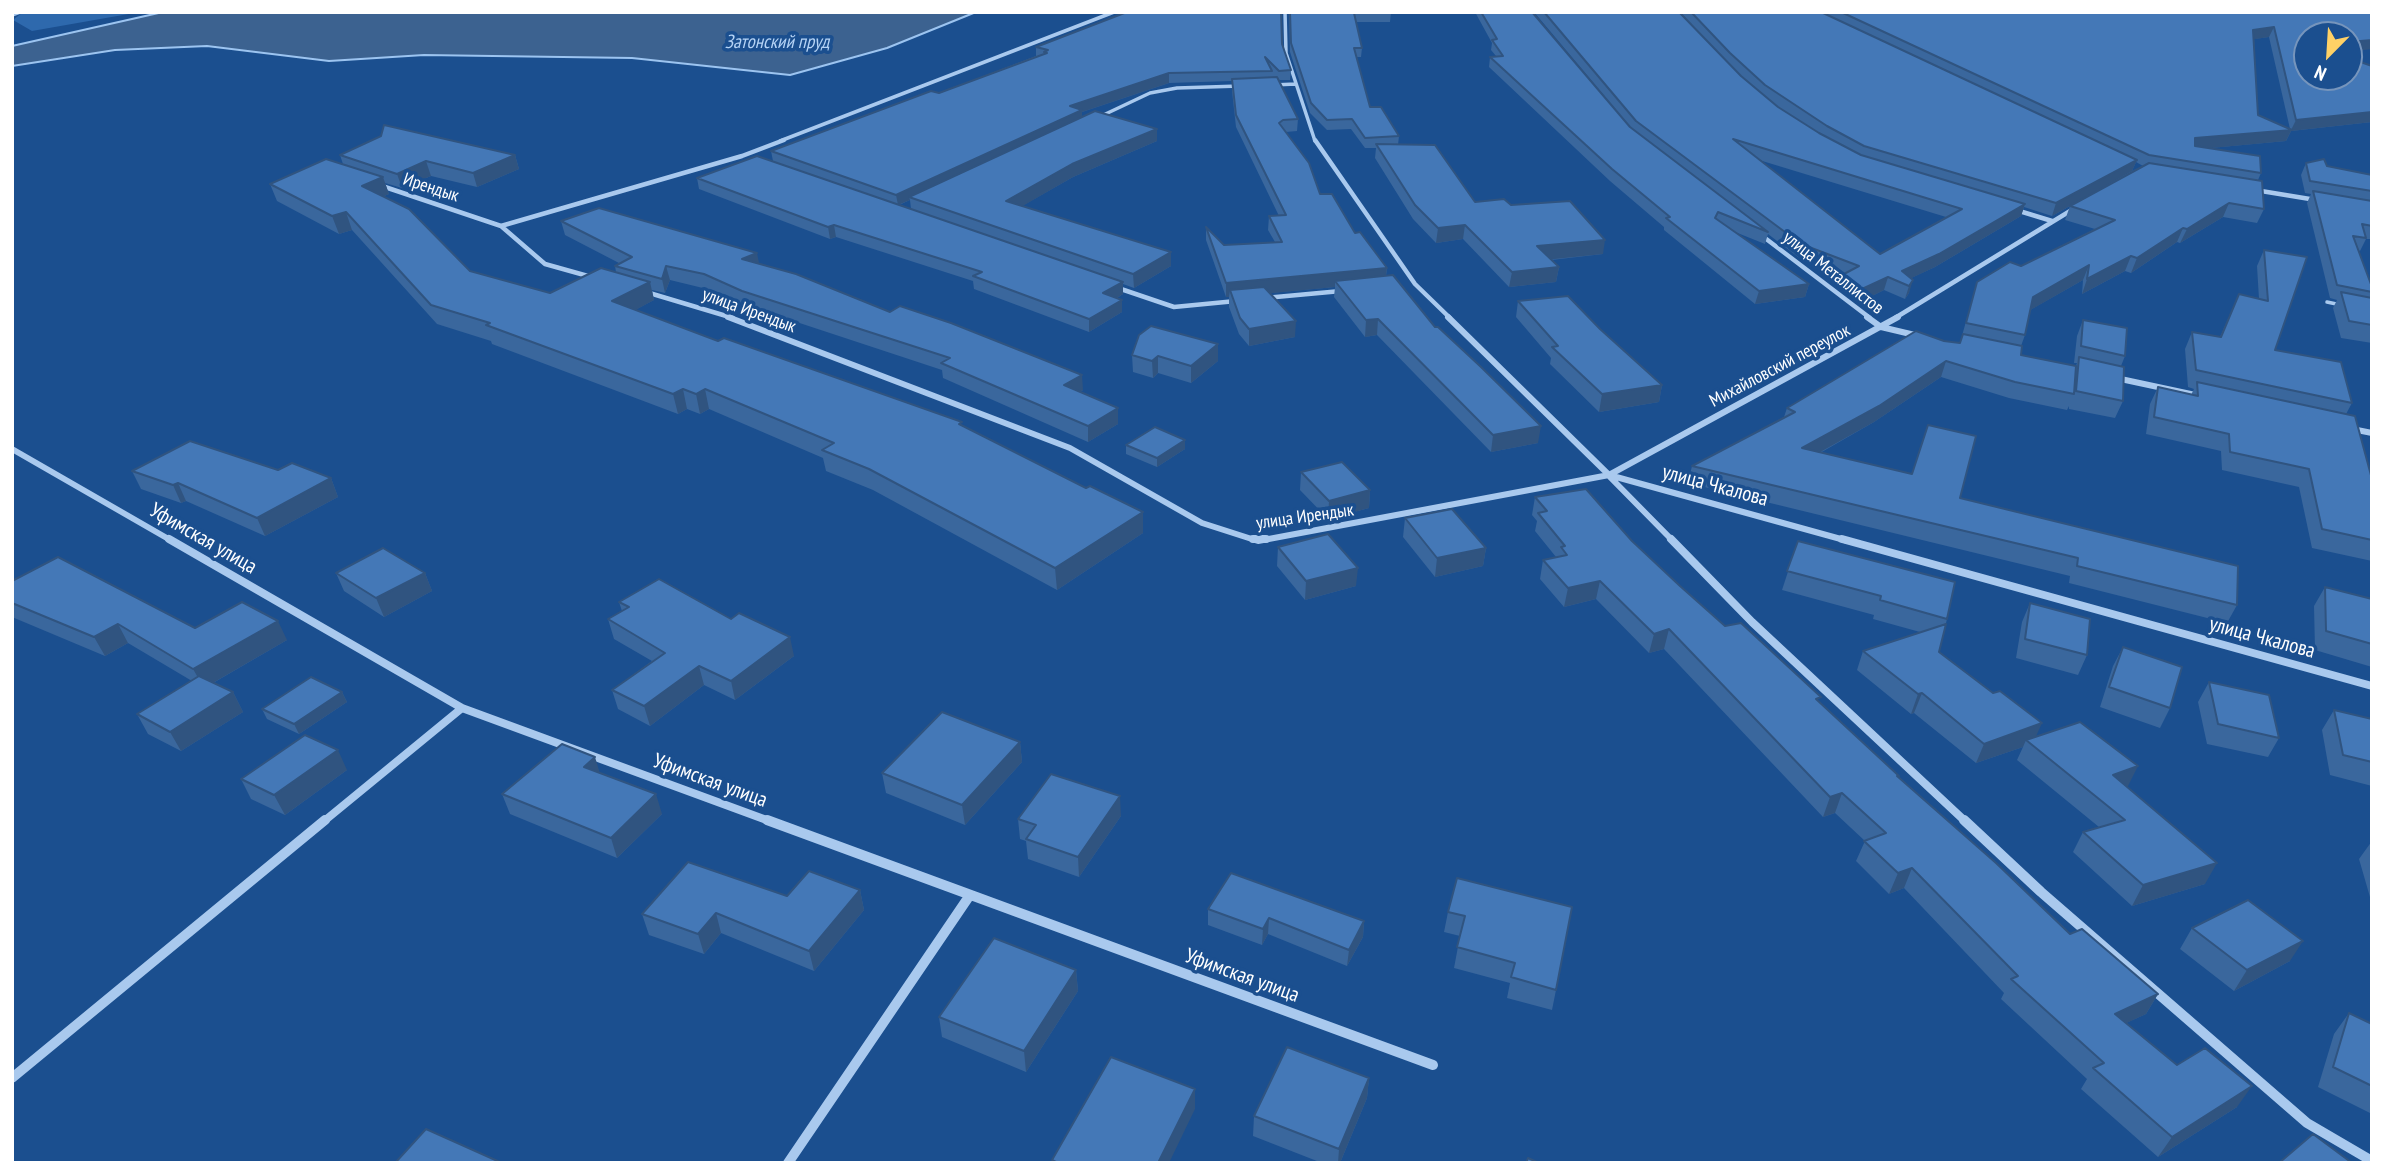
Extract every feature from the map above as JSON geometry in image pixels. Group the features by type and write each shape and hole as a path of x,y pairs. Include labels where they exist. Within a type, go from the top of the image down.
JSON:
{"street":[{"path":"12,15 20,12"},
{"path":"501,226 742,156 1114,12"},
{"name":"улица Чкалова","path":"1285,12 1286,53 1315,141 1415,284 1609,475 2372,686"},
{"path":"1269,85 1296,84"},
{"path":"1087,123 1150,93 1177,88 1243,86"},
{"path":"742,156 755,160"},
{"name":"Ирендык","path":"377,185 501,226"},
{"path":"2250,189 2318,200"},
{"name":"Михайловский переулок","path":"1609,475 1881,327 2052,220 2086,202"},
{"path":"2014,209 2052,220"},
{"path":"501,226 545,264 609,282"},
{"name":"улица Металлистов","path":"1750,227 1881,327 1922,336"},
{"path":"1108,284 1174,307 1241,301"},
{"path":"1401,285 1415,284"},
{"name":"улица Ирендык","path":"634,289 711,310 1070,448 1202,523 1258,541 1609,475"},
{"path":"1254,299 1348,290"},
{"path":"2113,377 2208,398"},
{"path":"2344,427 2372,433"},
{"name":"Уфимская улица","path":"12,449 462,708 1433,1065"},
{"path":"1609,475 1752,622 2041,892 2307,1123 2372,1160"},
{"path":"12,1078 462,708"},
{"path":"788,1163 970,895"}],"lane":[{"path":"2327,302 2349,306"}],"shaded area":[{"path":"23,12 140,12 32,31 13,20"}],"water":[{"name":"Затонский пруд","path":"163,12 976,12 887,48 790,75 632,58 424,55 329,61 207,46 115,50 12,66 12,46"}],"building":[{"path":"1127,12 1281,12 1282,44 1291,70 1279,71 1265,57 1272,71 1169,73 1070,106 1082,110 896,195 771,151 931,91 939,93 1047,53 1044,52 1048,50 1036,47"},
{"path":"1290,12 1391,12 1354,13 1362,48 1354,48 1370,107 1381,107 1399,136 1365,138 1352,119 1327,120 1311,103 1291,43"},
{"path":"1481,12 1532,12 1630,127 1768,232 1718,212 1715,218 1809,284 1759,291 1666,218 1670,217 1612,169 1490,57 1503,56 1492,40 1497,39"},
{"path":"1544,12 1679,12 1741,76 1778,107 1819,133 1861,155 2025,204 1939,254 1902,271 1913,280 1909,286 1888,277 1862,289 1844,274 1859,266 1801,244 1636,121","holes":["1733,139 1962,209 1880,254"]},
{"path":"1691,12 1821,12 2137,160 2056,203 1864,146 1827,126 1765,85"},
{"path":"1841,12 2372,12 2372,40 2363,41 2363,21 2293,21 2293,91 2363,91 2363,63 2372,66 2372,112 2296,120 2274,27 2253,30 2258,115 2292,130 2195,138 2195,146 2260,156 2261,173 2149,155"},
{"path":"1277,77 1298,119 1283,120 1279,123 1309,163 1320,194 1332,194 1355,233 1360,232 1387,268 1226,283 1206,227 1224,245 1282,242 1269,216 1286,215 1236,115 1232,79"},
{"path":"1095,111 1157,129 1072,164 1006,201 1171,252 1133,274 909,197"},
{"path":"384,125 515,155 473,173 426,161 397,174 340,155 381,136"},
{"path":"1376,144 1435,145 1475,202 1504,199 1511,205 1570,201 1605,240 1537,246 1559,267 1512,272 1465,225 1438,228 1415,205"},
{"path":"757,156 1123,282 1103,293 1122,300 1089,319 973,276 982,272 834,225 828,227 697,178"},
{"path":"326,159 383,177 362,186 409,209 470,271 550,293 601,268 650,282 612,301 718,341 724,338 962,422 959,424 1086,488 1090,486 1143,512 1055,568 869,469 822,450 834,443 705,389 696,394 683,389 673,394 486,325 490,323 431,305 346,212 332,216 270,184"},
{"path":"2324,159 2327,166 2372,175 2372,191 2310,181 2306,163"},
{"path":"2149,163 2262,181 2264,209 2229,203 2187,229 2183,228 2137,258 2131,256 2087,279 2089,265 2033,297 2025,335 1966,323 1977,282 2010,262 2021,266 2115,220 2070,206"},
{"path":"2313,191 2372,201 2372,226 2362,224 2366,238 2353,236 2372,292 2337,285"},
{"path":"599,208 757,253 742,259 796,274 890,312 900,306 951,323 1082,375 1064,385 1118,408 1088,426 941,363 950,358 742,291 704,274 666,266 662,279 615,266 632,257 561,221"},
{"path":"2264,250 2307,257 2275,350 2341,362 2352,403 2196,370 2192,332 2221,337 2239,294 2268,301"},
{"path":"1393,275 1435,327 1481,367 1541,426 1493,435 1378,319 1366,320 1335,281"},
{"path":"1264,287 1296,321 1249,329 1240,318 1230,290"},
{"path":"2341,292 2372,298 2372,325 2349,321"},
{"path":"1568,296 1662,385 1602,394 1552,347 1558,346 1518,301"},
{"path":"2083,320 2127,328 2125,356 2081,346"},
{"path":"1151,326 1218,344 1191,366 1158,356 1152,361 1132,355 1139,335"},
{"path":"1916,331 1944,341 1960,343 1963,334 2022,346 2021,355 2076,366 2074,394 2015,382 1946,361 1879,406 1802,448 1912,474 1928,425 1976,436 1960,498 2238,566 2237,605 2077,566 2078,558 1692,466 1795,412 1787,408"},
{"path":"2079,357 2124,367 2123,401 2076,391"},
{"path":"2197,382 2355,416 2372,479 2372,540 2322,529 2309,469 2230,452 2229,434 2154,417 2158,387 2198,396"},
{"path":"1155,427 1185,440 1157,458 1126,445"},
{"path":"190,441 278,470 292,463 331,478 257,518 178,483 173,485 132,471"},
{"path":"1342,462 1370,490 1329,501 1301,472"},
{"path":"1586,489 1632,541 1680,586 1725,626 1741,623 1821,697 1816,699 1897,776 1996,863 2070,934 2082,929 2158,994 2115,1014 2177,1065 2205,1048 2252,1086 2172,1137 2093,1068 2104,1063 2011,979 2018,976 1912,868 1898,873 1864,841 1886,833 1842,793 1830,797 1669,629 1654,634 1600,581 1568,588 1543,560 1567,555 1561,547 1565,546 1538,513 1547,511 1535,497"},
{"path":"1452,509 1486,548 1437,558 1405,518"},
{"path":"1328,534 1358,568 1306,581 1278,547"},
{"path":"1798,541 1955,582 1947,619 1880,600 1881,596 1787,571"},
{"path":"383,548 425,573 376,598 336,573"},
{"path":"58,557 195,628 242,602 278,621 193,669 118,624 94,637 12,603 12,581"},
{"path":"659,579 731,619 739,613 790,637 731,681 699,666 644,706 612,690 665,653 608,619 629,607 619,602"},
{"path":"2325,587 2372,599 2372,644 2326,631"},
{"path":"2030,603 2090,619 2087,655 2025,639"},
{"path":"1946,624 1939,652 1993,693 2000,691 2042,723 1984,744 1922,693 1918,694 1863,651"},
{"path":"2123,647 2182,667 2170,708 2109,687"},
{"path":"199,676 233,692 170,732 137,714"},
{"path":"311,677 342,692 294,724 262,709"},
{"path":"2209,682 2269,695 2279,738 2218,724"},
{"path":"2334,710 2372,719 2372,762 2343,755"},
{"path":"942,712 1020,742 962,805 882,773"},
{"path":"2080,722 2138,766 2113,775 2217,863 2143,885 2083,832 2125,820 2026,740"},
{"path":"305,735 338,750 274,795 241,779"},
{"path":"562,744 595,757 584,767 656,794 611,838 502,794"},
{"path":"1051,774 1120,796 1078,857 1026,839 1036,825 1018,819"},
{"path":"688,862 787,896 809,871 860,890 809,951 716,913 698,934 642,914"},
{"path":"1231,873 1364,921 1349,950 1269,918 1263,929 1208,909"},
{"path":"1457,878 1572,907 1556,990 1511,977 1515,963 1457,947 1465,916 1448,912"},
{"path":"2248,900 2303,941 2247,970 2192,928"},
{"path":"994,938 1076,970 1024,1051 939,1017"},
{"path":"2349,1013 2372,1024 2372,1086 2333,1067"},
{"path":"1287,1047 1369,1078 1339,1149 1254,1116"},
{"path":"1111,1057 1195,1089 1158,1163 1058,1163 1052,1160"},
{"path":"426,1129 502,1163 395,1163"},
{"path":"2313,1134 2352,1163 2279,1163"},
{"path":"1528,1158 1539,1163 1526,1163"}]}
